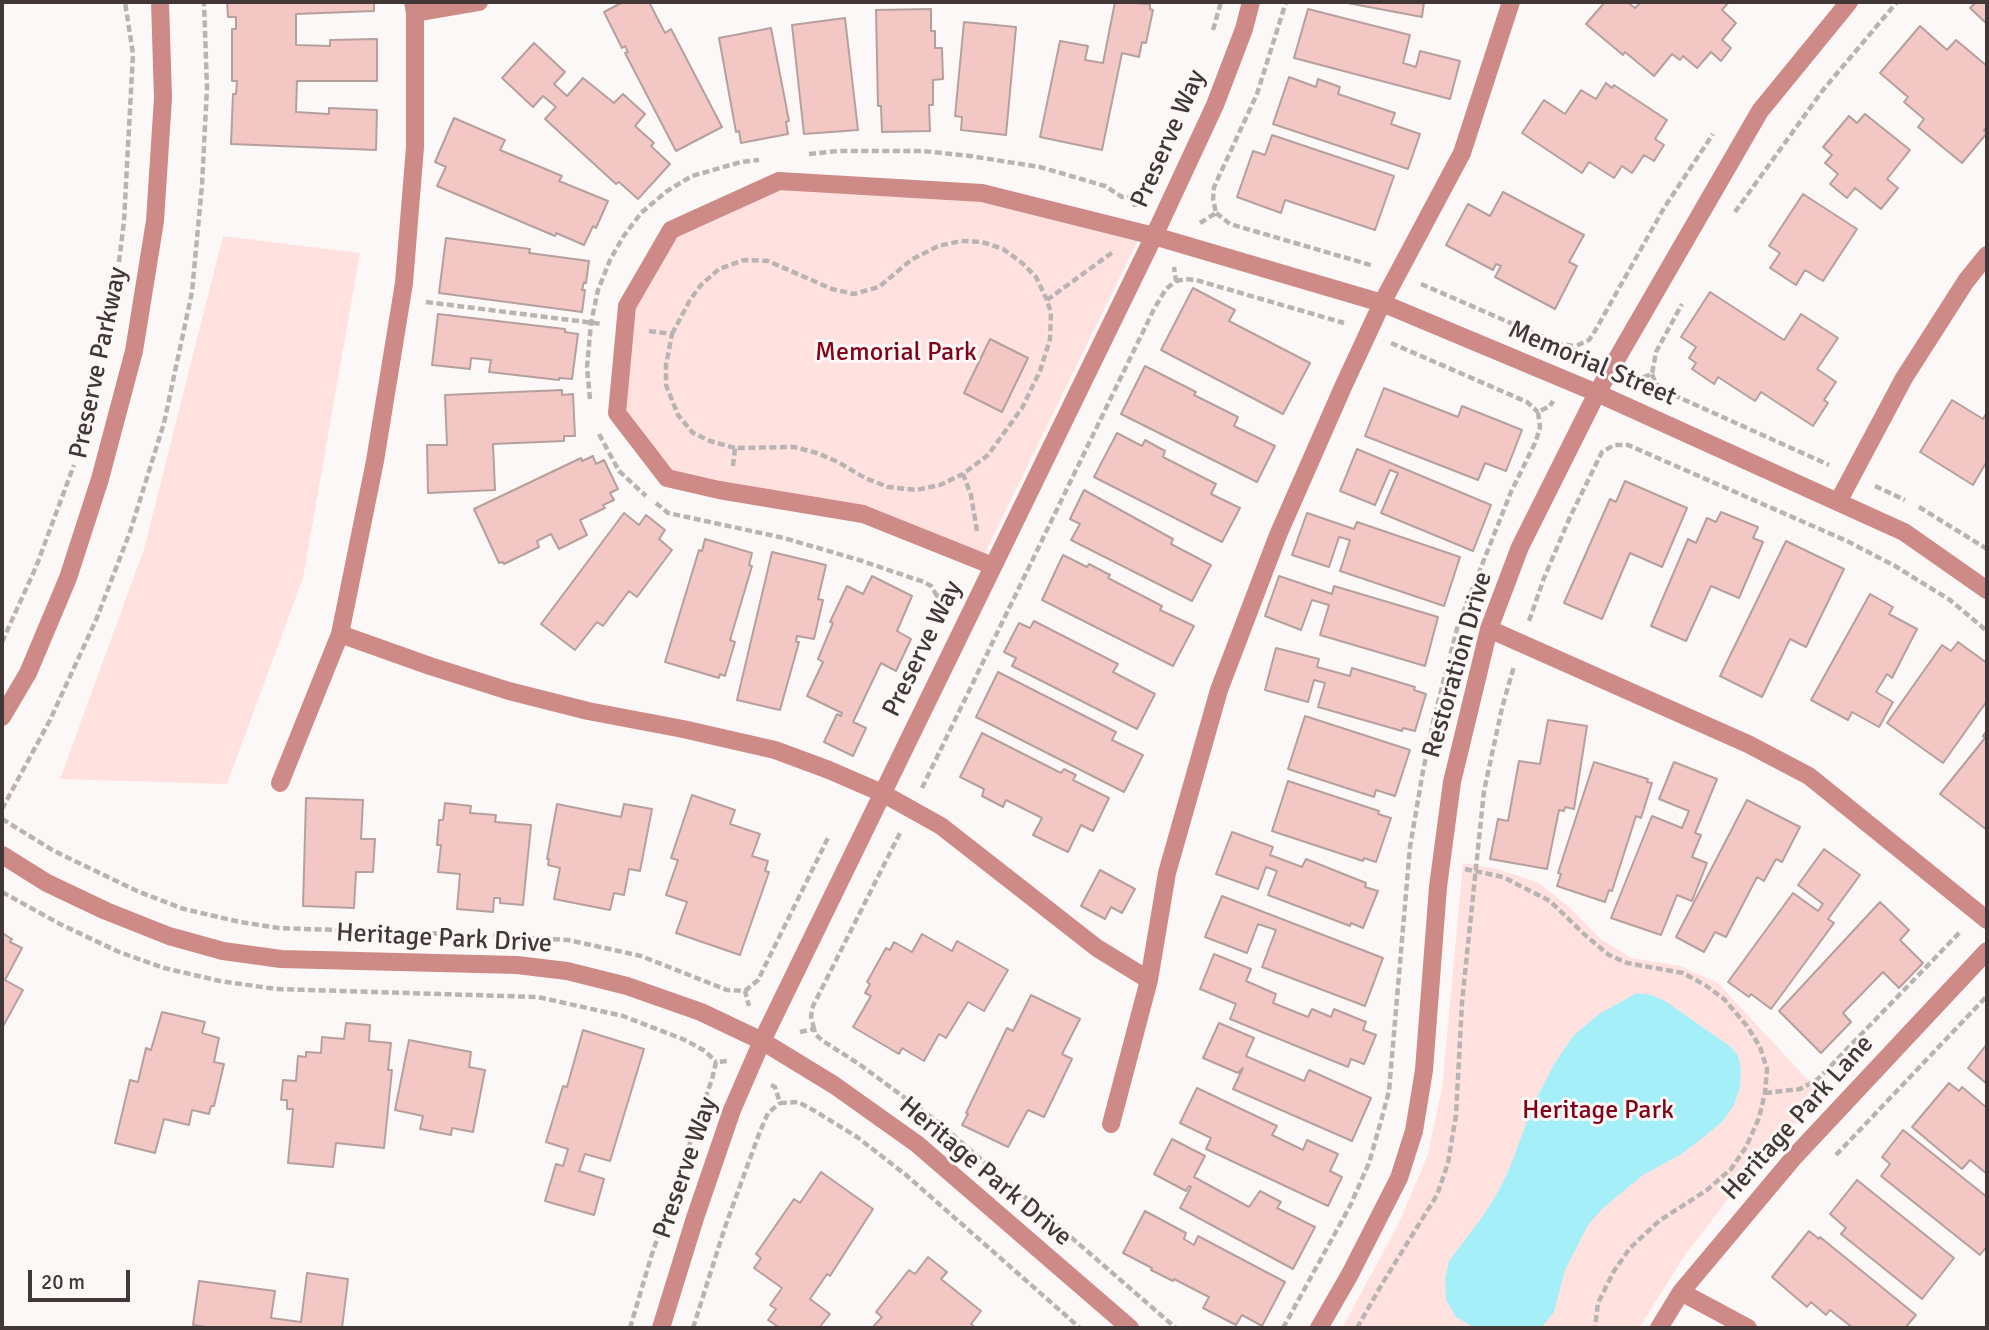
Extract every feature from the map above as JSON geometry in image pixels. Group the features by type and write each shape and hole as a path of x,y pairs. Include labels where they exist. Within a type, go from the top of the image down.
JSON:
{"street":[{"name":"Preserve Parkway","path":"2,717 28,673 68,578 100,479 134,351 155,221 163,98 160,2"},
{"path":"280,783 340,634 374,461 401,299 415,147 414,8 479,2"},
{"name":"Preserve Way","path":"661,1328 695,1218 733,1110 762,1041 1154,236 1215,105 1244,29 1251,2"},
{"path":"1111,1124 1149,980 1167,873 1219,690 1278,535 1382,303 1462,153 1511,2"},
{"name":"Restoration Drive","path":"1319,1328 1399,1178 1414,1131 1424,1070 1440,865 1452,782 1489,629 1520,547 1597,393 1760,111 1849,2"},
{"name":"Memorial Street","path":"993,566 863,514 729,492 667,478 617,413 626,306 671,230 779,181 982,193 1154,236 1382,303 1597,393 1904,532 1987,590"},
{"path":"1838,502 1904,378 1966,281 1987,255"},
{"path":"1489,629 1748,744 1809,776 1983,917"},
{"path":"340,634 509,691 588,711 775,750 882,793 941,826 1097,948 1149,980"},
{"name":"Heritage Park Drive","path":"2,855 47,883 106,911 169,936 223,951 281,959 517,965 567,971 627,986 688,1008 762,1041 834,1085 917,1144 1130,1328"},
{"name":"Heritage Park Lane","path":"1659,1328 1681,1293 1795,1156 1987,951"},
{"path":"1681,1293 1748,1328"}],"path":[{"path":"118,270 124,221 133,54 125,2"},
{"path":"1211,35 1221,2"},
{"path":"1176,1328 939,1123 823,1041 814,1029 811,1016 813,1006 912,809 1154,309 1166,289 1176,281 1174,268 1185,232 1216,213 1214,187 1257,94 1286,2"},
{"path":"1732,218 1782,144 1823,90 1897,2"},
{"path":"797,155 838,151 923,151 970,156 1040,167 1105,186 1122,197 1134,197"},
{"path":"591,408 587,368 591,323 598,290 623,237 641,213 667,191 692,176 741,162 769,159"},
{"path":"1047,299 1111,256 1135,208 1134,197 1146,183 1157,162"},
{"path":"961,241 982,242 1003,249 1021,261 1036,276 1051,313 1050,339 1040,371 1022,408 988,454 962,474 940,485 916,490 888,487 865,478 838,462 806,450 794,447 735,448 693,433 678,415 666,384 666,365 672,334 701,285 719,269 744,260 768,261 832,289 854,294 879,287 911,260 938,246 961,241"},
{"path":"401,299 672,334"},
{"path":"1621,404 1638,379 1652,374 1656,352 1685,299"},
{"path":"598,431 601,442 619,471 635,488 668,513 784,538 931,586 937,597 938,609 929,632"},
{"path":"1357,1328 1437,1195 1448,1163 1456,1115 1462,1002 1484,791 1502,708 1521,643 1544,578 1602,452 1614,445 1628,445 1847,541 1939,593 1987,631"},
{"path":"723,526 735,448"},
{"path":"2,642 36,567 75,461"},
{"path":"937,597 948,592 969,556 977,531 971,495 962,474"},
{"path":"2,819 54,851 137,891 184,909 240,922 279,928 514,936"},
{"path":"528,937 568,940 641,956 727,990 745,991 758,980 832,831"},
{"path":"1440,865 1503,877 1550,901 1609,955 1627,963 1683,974 1705,985 1724,999 1747,1026 1760,1047 1767,1069 1765,1093 1759,1118 1745,1147 1731,1169 1707,1190 1659,1221 1630,1248 1614,1271 1598,1303 1595,1328"},
{"path":"1765,1093 1800,1089 1818,1079 1983,917"},
{"path":"745,991 749,1006 772,1020 802,1033 814,1029"},
{"path":"1832,1159 1987,996"},
{"path":"630,1328 716,1062 730,1060 775,1087 780,1102"},
{"path":"693,1328 724,1227 759,1134 768,1113 780,1102 798,1102 857,1137 906,1175 1080,1328"}],"green space":[{"name":"Memorial Park","path":"794,181 982,193 1139,238 981,561 863,514 667,478 617,413 627,306 685,223"},
{"path":"223,236 360,253 303,578 227,784 60,779 144,549"},
{"name":"Heritage Park","path":"1463,863 1498,869 1539,883 1570,908 1601,939 1631,958 1680,966 1718,983 1822,1095 1750,1171 1685,1255 1639,1328 1342,1328 1398,1225 1427,1157 1442,1089"}],"water":[{"path":"1637,993 1665,1001 1731,1047 1738,1056 1741,1069 1740,1087 1734,1105 1723,1121 1705,1136 1680,1155 1643,1175 1603,1208 1588,1225 1565,1270 1554,1312 1541,1328 1475,1328 1456,1317 1446,1300 1445,1278 1449,1261 1496,1195 1508,1172 1534,1103 1554,1064 1574,1035 1599,1014"}],"building":[{"path":"227,2 374,2 374,11 296,14 296,45 330,46 330,40 377,39 377,81 297,81 296,112 329,114 329,108 377,110 376,150 231,144 233,94 236,94 237,81 232,81 232,29 236,29 236,17 228,17"},
{"path":"623,2 649,2 665,33 671,29 722,127 676,151 625,53 628,52 625,46 622,48 604,12"},
{"path":"1115,2 1150,4 1150,9 1153,10 1146,43 1142,42 1139,57 1122,53 1102,150 1040,137 1060,41 1088,46 1085,60 1103,63"},
{"path":"1342,2 1424,2 1422,17"},
{"path":"1605,2 1627,2 1635,8 1641,2 1729,2 1722,10 1736,23 1722,40 1731,48 1721,61 1711,52 1697,68 1683,56 1680,60 1672,54 1654,76 1625,52 1623,55 1586,24"},
{"path":"1976,2 1987,2 1987,24 1970,8"},
{"path":"931,9 931,31 935,31 935,48 942,48 943,79 933,80 933,105 929,105 930,131 882,132 881,106 878,106 876,10"},
{"path":"1308,9 1410,35 1403,63 1416,67 1420,51 1460,61 1450,99 1294,58"},
{"path":"845,18 858,130 804,134 792,25"},
{"path":"964,22 1016,27 1006,135 961,130 962,117 955,116"},
{"path":"1920,26 1947,50 1956,40 1987,66 1987,126 1984,130 1987,133 1962,163 1918,127 1924,119 1904,102 1908,97 1880,73"},
{"path":"771,28 789,121 786,122 788,134 741,143 739,131 736,132 719,38"},
{"path":"534,43 565,72 554,84 567,96 583,78 614,103 623,94 645,114 635,126 654,143 651,146 670,164 638,199 619,182 616,184 545,119 556,107 543,96 533,107 502,78"},
{"path":"1289,77 1316,87 1318,79 1340,87 1338,94 1395,113 1391,124 1420,134 1408,169 1273,124"},
{"path":"1606,83 1612,88 1614,85 1667,120 1655,139 1664,145 1654,161 1644,155 1632,173 1622,166 1614,178 1589,162 1582,173 1522,133 1544,100 1565,114 1581,90 1596,99"},
{"path":"1865,114 1910,150 1887,179 1898,188 1881,209 1855,188 1847,198 1830,184 1838,174 1825,163 1832,155 1823,147 1849,116 1857,123"},
{"path":"454,118 505,140 500,150 562,176 559,181 608,201 596,228 593,226 584,245 556,233 555,236 437,186 446,167 435,162"},
{"path":"1272,135 1394,176 1375,230 1285,200 1281,213 1237,197 1253,151 1265,155"},
{"path":"1503,192 1584,235 1569,262 1577,266 1555,309 1495,277 1501,266 1496,264 1493,270 1446,245 1468,204 1490,216"},
{"path":"1803,194 1857,229 1823,281 1805,270 1796,285 1770,268 1780,253 1769,246"},
{"path":"446,238 530,249 529,253 589,261 586,283 584,282 582,290 585,290 582,312 439,293"},
{"path":"1193,288 1235,310 1229,321 1310,363 1283,414 1161,350"},
{"path":"1710,292 1784,340 1801,314 1838,338 1817,369 1836,382 1824,400 1828,403 1813,426 1761,392 1755,401 1718,377 1714,384 1692,369 1696,363 1689,358 1696,347 1681,337"},
{"path":"438,314 565,329 565,332 578,334 572,379 489,372 491,360 471,358 470,369 432,365"},
{"path":"990,339 1028,358 1002,412 964,393"},
{"path":"1145,366 1238,417 1234,426 1275,446 1257,482 1121,414"},
{"path":"1384,388 1458,417 1462,406 1522,430 1506,471 1485,463 1478,480 1365,436"},
{"path":"562,390 562,395 573,394 575,436 564,436 564,441 493,444 495,490 428,493 427,445 447,445 445,395"},
{"path":"1952,400 1983,419 1987,412 1987,461 1973,485 1920,452"},
{"path":"1117,433 1142,446 1145,440 1165,451 1163,457 1216,484 1211,494 1240,508 1222,542 1094,477"},
{"path":"1357,449 1491,505 1473,551 1381,513 1398,473 1390,470 1375,505 1340,491"},
{"path":"593,456 596,464 604,460 618,489 610,493 614,500 603,505 605,508 580,520 587,535 559,549 551,534 537,541 539,547 504,564 499,563 474,509 581,458 582,461"},
{"path":"1625,481 1687,508 1662,567 1630,553 1602,619 1564,603 1610,499 1616,502"},
{"path":"1084,490 1173,539 1171,544 1211,565 1192,601 1071,540 1080,524 1070,519"},
{"path":"1721,512 1758,527 1753,538 1763,542 1739,598 1711,586 1686,641 1651,626 1688,539 1696,543 1707,518 1716,522"},
{"path":"624,513 639,525 646,515 665,530 659,539 672,550 637,597 629,591 603,626 597,622 575,650 541,624"},
{"path":"1307,513 1354,529 1357,522 1460,557 1444,606 1340,571 1350,540 1339,537 1329,567 1292,555"},
{"path":"705,539 752,553 749,565 752,566 730,640 735,642 725,676 720,674 719,678 665,662 699,550 702,551"},
{"path":"1786,541 1844,569 1806,647 1790,639 1762,697 1720,676"},
{"path":"772,552 826,565 818,599 823,600 814,639 797,636 796,642 799,642 780,710 737,700"},
{"path":"1063,555 1110,575 1108,578 1162,606 1160,610 1194,626 1173,666 1042,600"},
{"path":"872,576 912,596 897,631 911,639 896,671 881,663 853,722 866,728 853,756 824,742 837,714 841,716 842,713 807,696 823,662 818,659 833,623 830,622 847,586 863,594"},
{"path":"1279,576 1332,594 1334,586 1438,617 1425,666 1320,635 1329,605 1312,600 1301,630 1265,616"},
{"path":"1870,594 1893,607 1889,614 1917,629 1892,678 1887,674 1876,692 1893,702 1879,727 1852,712 1848,720 1811,700"},
{"path":"1034,621 1118,664 1113,672 1155,694 1137,729 1012,666 1016,658 1004,652 1019,623 1030,628"},
{"path":"1958,642 1987,663 1987,701 1943,763 1887,723 1942,645 1951,651"},
{"path":"1276,648 1319,659 1317,667 1350,676 1352,668 1415,687 1414,690 1426,694 1415,731 1403,728 1402,731 1318,707 1325,683 1314,680 1308,702 1265,690"},
{"path":"998,672 1116,732 1112,740 1143,755 1124,792 976,717"},
{"path":"1305,716 1410,750 1395,796 1376,790 1374,797 1288,769"},
{"path":"1548,720 1587,726 1574,809 1565,807 1564,811 1559,810 1547,869 1490,859 1498,819 1508,821 1519,761 1540,764"},
{"path":"1987,730 1987,830 1940,794 1985,738 1983,736"},
{"path":"982,733 1061,773 1064,769 1076,775 1073,780 1109,798 1093,831 1081,825 1068,852 1033,835 1042,818 1006,800 1003,807 982,796 984,789 960,777"},
{"path":"1594,762 1648,779 1647,782 1652,783 1641,818 1636,816 1612,891 1609,890 1605,902 1557,886 1561,874 1558,873"},
{"path":"1674,762 1717,779 1695,833 1701,835 1692,857 1707,863 1692,901 1677,895 1661,935 1611,918 1652,816 1682,828 1689,811 1659,799"},
{"path":"1288,781 1379,811 1378,814 1391,818 1376,862 1364,858 1363,861 1272,831"},
{"path":"692,795 735,810 730,824 760,834 752,856 768,861 765,871 769,872 740,955 676,933 687,902 666,895 678,860 671,858"},
{"path":"306,798 363,800 361,839 375,839 373,872 356,872 354,908 303,906"},
{"path":"1747,800 1800,827 1782,862 1776,859 1764,881 1757,877 1726,937 1715,932 1704,952 1676,937"},
{"path":"445,803 471,806 470,813 496,815 495,822 531,825 523,905 500,903 500,898 494,898 493,912 457,909 460,874 438,872 441,845 437,845 439,820 443,820"},
{"path":"557,804 621,817 624,804 652,809 640,871 629,869 624,895 614,893 610,910 554,899 560,868 548,865 547,859"},
{"path":"1232,832 1273,847 1270,855 1302,867 1306,859 1366,883 1365,887 1378,891 1363,928 1351,923 1350,926 1268,895 1277,871 1266,867 1258,889 1216,874"},
{"path":"1824,849 1860,875 1828,919 1834,923 1771,1009 1728,982 1793,893 1818,911 1823,904 1798,885"},
{"path":"1100,870 1135,889 1122,913 1111,907 1105,919 1081,906"},
{"path":"1222,896 1383,958 1365,1006 1262,967 1276,930 1258,924 1247,953 1205,937"},
{"path":"1880,902 1909,930 1900,940 1923,963 1899,988 1883,972 1843,1013 1851,1022 1821,1053 1779,1011"},
{"path":"2,933 12,939 10,942 22,948 5,980 23,990 2,1028"},
{"path":"922,934 952,951 957,941 1008,970 984,1011 968,1002 946,1038 939,1034 924,1061 902,1048 899,1054 853,1027 871,996 865,993 870,984 867,982 886,948 890,950 894,942 912,952"},
{"path":"1214,954 1251,969 1246,981 1276,994 1273,1003 1308,1017 1312,1009 1331,1017 1334,1009 1366,1022 1363,1030 1376,1035 1364,1064 1351,1059 1348,1067 1230,1019 1236,1004 1200,989"},
{"path":"1031,995 1080,1019 1062,1054 1072,1059 1044,1117 1028,1110 1008,1147 962,1125 1007,1028 1013,1031"},
{"path":"162,1012 205,1022 202,1033 219,1038 214,1062 224,1064 214,1106 211,1106 209,1114 192,1110 189,1125 164,1119 155,1153 115,1143 130,1080 138,1082 146,1048 151,1050"},
{"path":"346,1023 370,1025 369,1041 391,1043 388,1070 392,1070 384,1148 336,1143 333,1167 288,1163 293,1109 287,1109 287,1100 281,1100 283,1080 296,1081 298,1056 306,1057 306,1052 321,1053 322,1037 344,1039"},
{"path":"1219,1023 1254,1038 1246,1056 1248,1057 1304,1081 1309,1070 1371,1098 1352,1141 1233,1089 1243,1068 1238,1073 1203,1058"},
{"path":"583,1030 644,1049 610,1161 585,1154 579,1171 604,1179 594,1215 545,1201 556,1164 563,1166 568,1149 546,1142 563,1086 567,1087"},
{"path":"409,1040 471,1052 469,1067 485,1070 473,1132 452,1128 451,1135 420,1129 423,1116 395,1110"},
{"path":"1987,1044 1987,1084 1968,1068"},
{"path":"1949,1083 1959,1091 1962,1087 1987,1108 1987,1174 1970,1160 1962,1169 1912,1127"},
{"path":"1197,1088 1277,1126 1272,1135 1303,1150 1307,1140 1338,1154 1330,1171 1342,1177 1328,1206 1206,1149 1211,1138 1180,1123"},
{"path":"1903,1130 1987,1197 1987,1246 1980,1255 1881,1176 1890,1164 1882,1157"},
{"path":"1172,1139 1205,1156 1194,1177 1249,1207 1260,1191 1281,1202 1277,1208 1315,1227 1293,1269 1180,1208 1191,1187 1186,1191 1154,1174"},
{"path":"821,1172 873,1209 830,1276 827,1274 810,1299 830,1314 819,1328 780,1328 768,1320 776,1309 770,1305 782,1288 754,1268 761,1258 756,1254 794,1199 800,1203"},
{"path":"1857,1180 1954,1258 1922,1299 1841,1234 1846,1228 1830,1214"},
{"path":"1145,1211 1186,1233 1184,1239 1194,1245 1198,1236 1285,1282 1262,1326 1242,1315 1236,1325 1203,1308 1209,1297 1151,1270 1152,1268 1123,1253"},
{"path":"1809,1231 1916,1315 1905,1328 1853,1328 1830,1310 1826,1315 1811,1302 1807,1307 1772,1277"},
{"path":"928,1257 947,1272 941,1279 981,1311 971,1324 976,1328 872,1328 882,1317 876,1312 909,1270 915,1274"},
{"path":"307,1273 348,1279 342,1328 213,1328 193,1325 199,1281 275,1291 271,1318 301,1322"}]}
